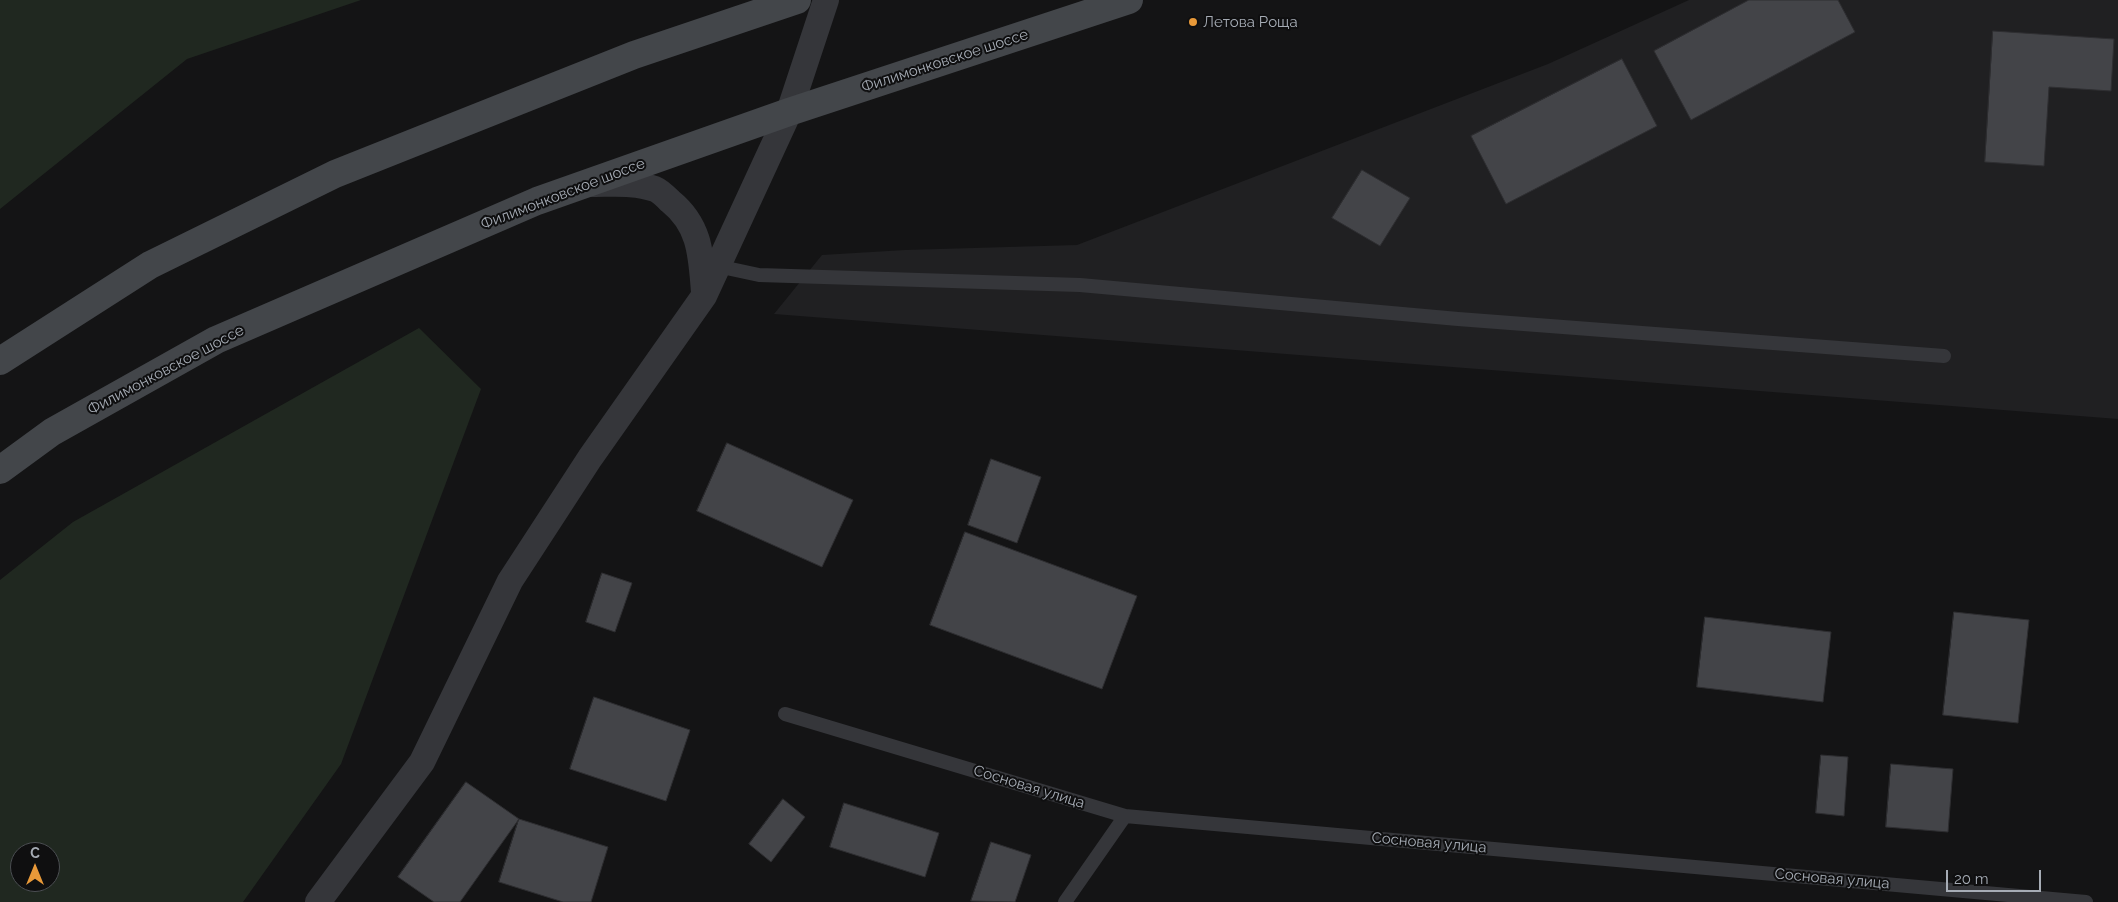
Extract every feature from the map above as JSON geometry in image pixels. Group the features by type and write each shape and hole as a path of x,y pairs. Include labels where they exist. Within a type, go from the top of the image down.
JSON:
{"main road":[{"path":"0,361 150,265 336,174 634,56 797,0"},
{"name":"Филимонковское шоссе","path":"0,470 52,432 216,340 537,200 789,112 1129,0"}],"street":[{"path":"318,902 422,762 510,581 590,458 704,296 789,112 826,0"},
{"path":"584,184 628,184 656,190 676,206 694,229 701,254 704,296"}],"lane":[{"path":"717,266 759,275 1080,285 1458,319 1944,356"},
{"name":"Сосновая улица","path":"785,714 1125,816 2086,902"},
{"path":"1065,902 1125,816"}],"shaded area":[{"path":"0,0 361,0 187,59 0,209"},
{"path":"1689,0 2118,0 2118,419 774,314 822,255 905,250 1077,245 1548,64"},
{"path":"419,328 481,389 341,764 243,902 0,902 0,580 73,522"}],"building":[{"path":"1749,0 1838,0 1855,32 1691,120 1654,51"},
{"path":"1993,31 2114,39 2111,91 2049,87 2044,166 1985,162"},
{"path":"1622,59 1657,126 1506,204 1471,136"},
{"path":"1362,170 1410,198 1380,246 1332,218"},
{"path":"727,443 853,500 822,567 697,511"},
{"path":"991,459 1041,477 1017,543 968,525"},
{"path":"965,532 1137,596 1102,689 930,625"},
{"path":"602,573 632,583 615,632 586,622"},
{"path":"1954,612 2029,620 2018,723 1943,715"},
{"path":"1705,617 1831,632 1823,702 1697,687"},
{"path":"594,697 690,730 666,801 570,769"},
{"path":"1821,755 1848,757 1844,816 1816,813"},
{"path":"1891,764 1953,769 1948,832 1886,827"},
{"path":"466,782 519,819 460,902 434,902 398,877"},
{"path":"783,799 805,817 771,862 749,844"},
{"path":"844,803 939,833 925,877 830,847"},
{"path":"519,819 608,847 591,902 563,902 499,882"},
{"path":"991,842 1031,855 1015,902 971,901"}],"place":[{"name":"Летова Роща","path":"1193,22"}]}
